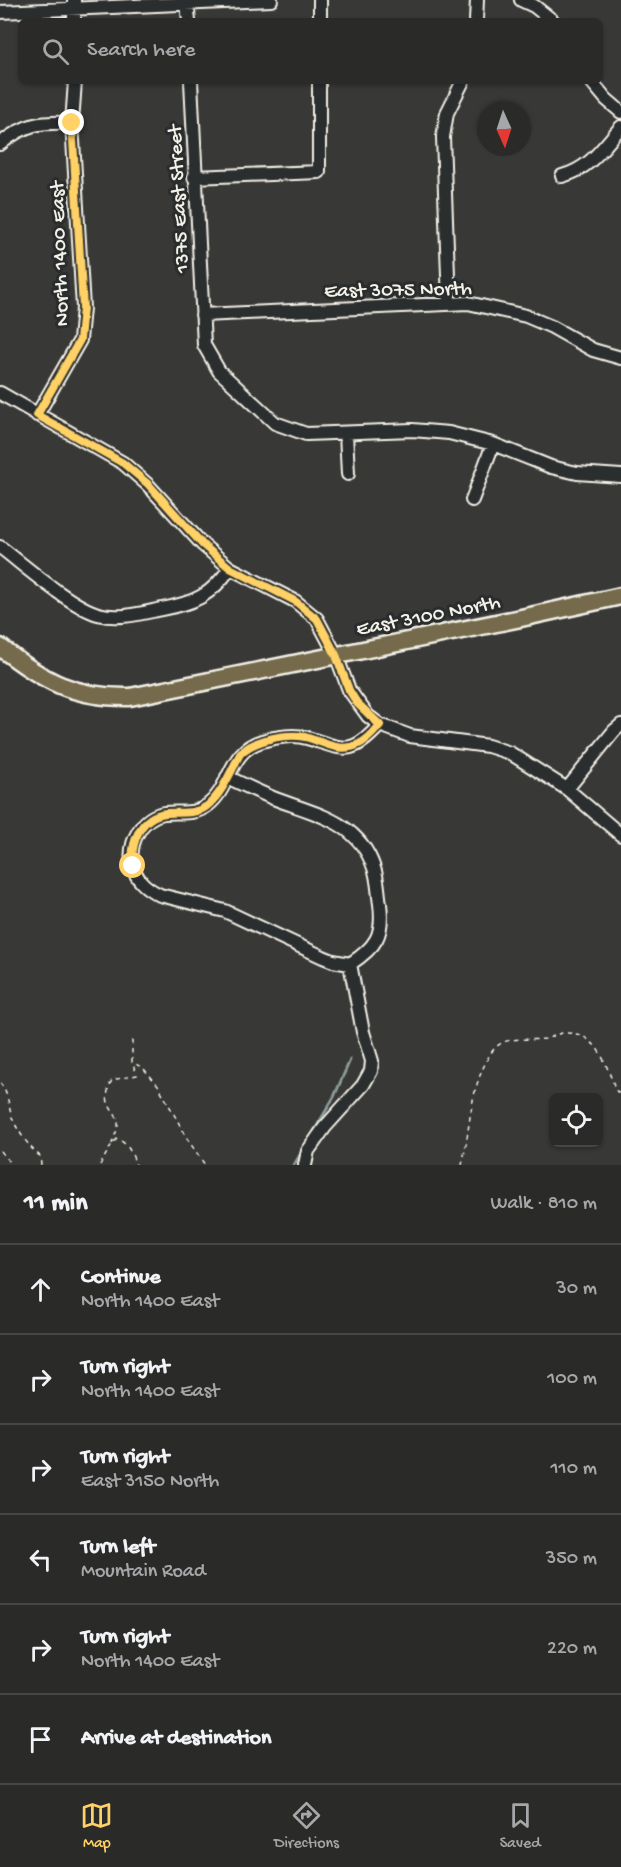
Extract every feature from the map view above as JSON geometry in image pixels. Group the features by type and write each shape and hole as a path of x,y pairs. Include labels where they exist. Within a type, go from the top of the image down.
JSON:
{"main road":[{"name":"East 3100 North","path":"0,647 39,676 66,689 90,695 130,696 540,615 621,596"}],"street":[{"path":"0,12 271,0"},
{"path":"320,0 320,18"},
{"path":"476,18 477,0"},
{"path":"521,0 550,18"},
{"path":"187,4 189,18"},
{"name":"North 1400 East","path":"37,415 80,340 83,308 72,123 75,84"},
{"name":"1375 East Street","path":"191,84 204,345 219,370 274,423 306,434 412,430 449,433 493,444 551,467 578,473 621,476"},
{"path":"194,177 319,172 319,84"},
{"path":"449,303 443,137 447,113 462,84"},
{"path":"594,84 621,112"},
{"path":"0,144 13,133 31,124 72,123"},
{"path":"562,176 575,173 586,166 621,127"},
{"name":"East 3075 North","path":"202,315 449,303 489,307 526,316 552,327 593,350 621,358"},
{"path":"0,393 123,463 148,484 203,545 230,568 295,601 317,619 336,655 349,690 357,703 380,725 396,733 488,746 510,753 567,789 621,835"},
{"path":"346,433 348,474"},
{"path":"472,500 493,444"},
{"path":"0,547 79,606 99,614 126,616 181,605 204,597 221,582 230,568"},
{"path":"227,777 339,823 355,835 370,857 375,869 382,917 381,930 366,954 350,964 333,962 225,911 160,896 151,891 136,876 132,855 137,834 144,823 164,813 197,811 207,806 215,798 240,754 245,748 266,740 295,736 306,737 328,746 348,748 359,745 380,725"},
{"path":"567,789 614,731 621,726"},
{"path":"304,1165 308,1151 325,1127 363,1085 371,1071 372,1061 361,1022 350,964"}],"path":[{"path":"462,1165 476,1083 496,1046 510,1041 547,1039 566,1033 582,1037 594,1043 604,1058 617,1092 621,1091"},
{"path":"100,1165 112,1144 118,1125 117,1117 110,1110 107,1102 108,1089 112,1080 137,1075 132,1062 132,1040"},
{"path":"132,1062 144,1068 158,1085 188,1140 205,1165"},
{"path":"0,1083 6,1090 14,1123 33,1151 40,1156 41,1165"},
{"path":"112,1144 117,1140 125,1142 136,1165"},
{"path":"0,1151 12,1165"}],"waterway":[{"path":"307,1143 334,1097 350,1060"},
{"path":"294,1165 304,1148"}],"route":[{"path":"72,123 83,308 80,340 37,415 123,463 148,484 203,545 230,568 295,601 317,619 336,655 349,690 368,716 380,725 359,745 348,748 328,746 306,737 295,736 266,740 245,748 215,798 207,806 197,811 164,813 144,823 134,844 133,866"}]}
